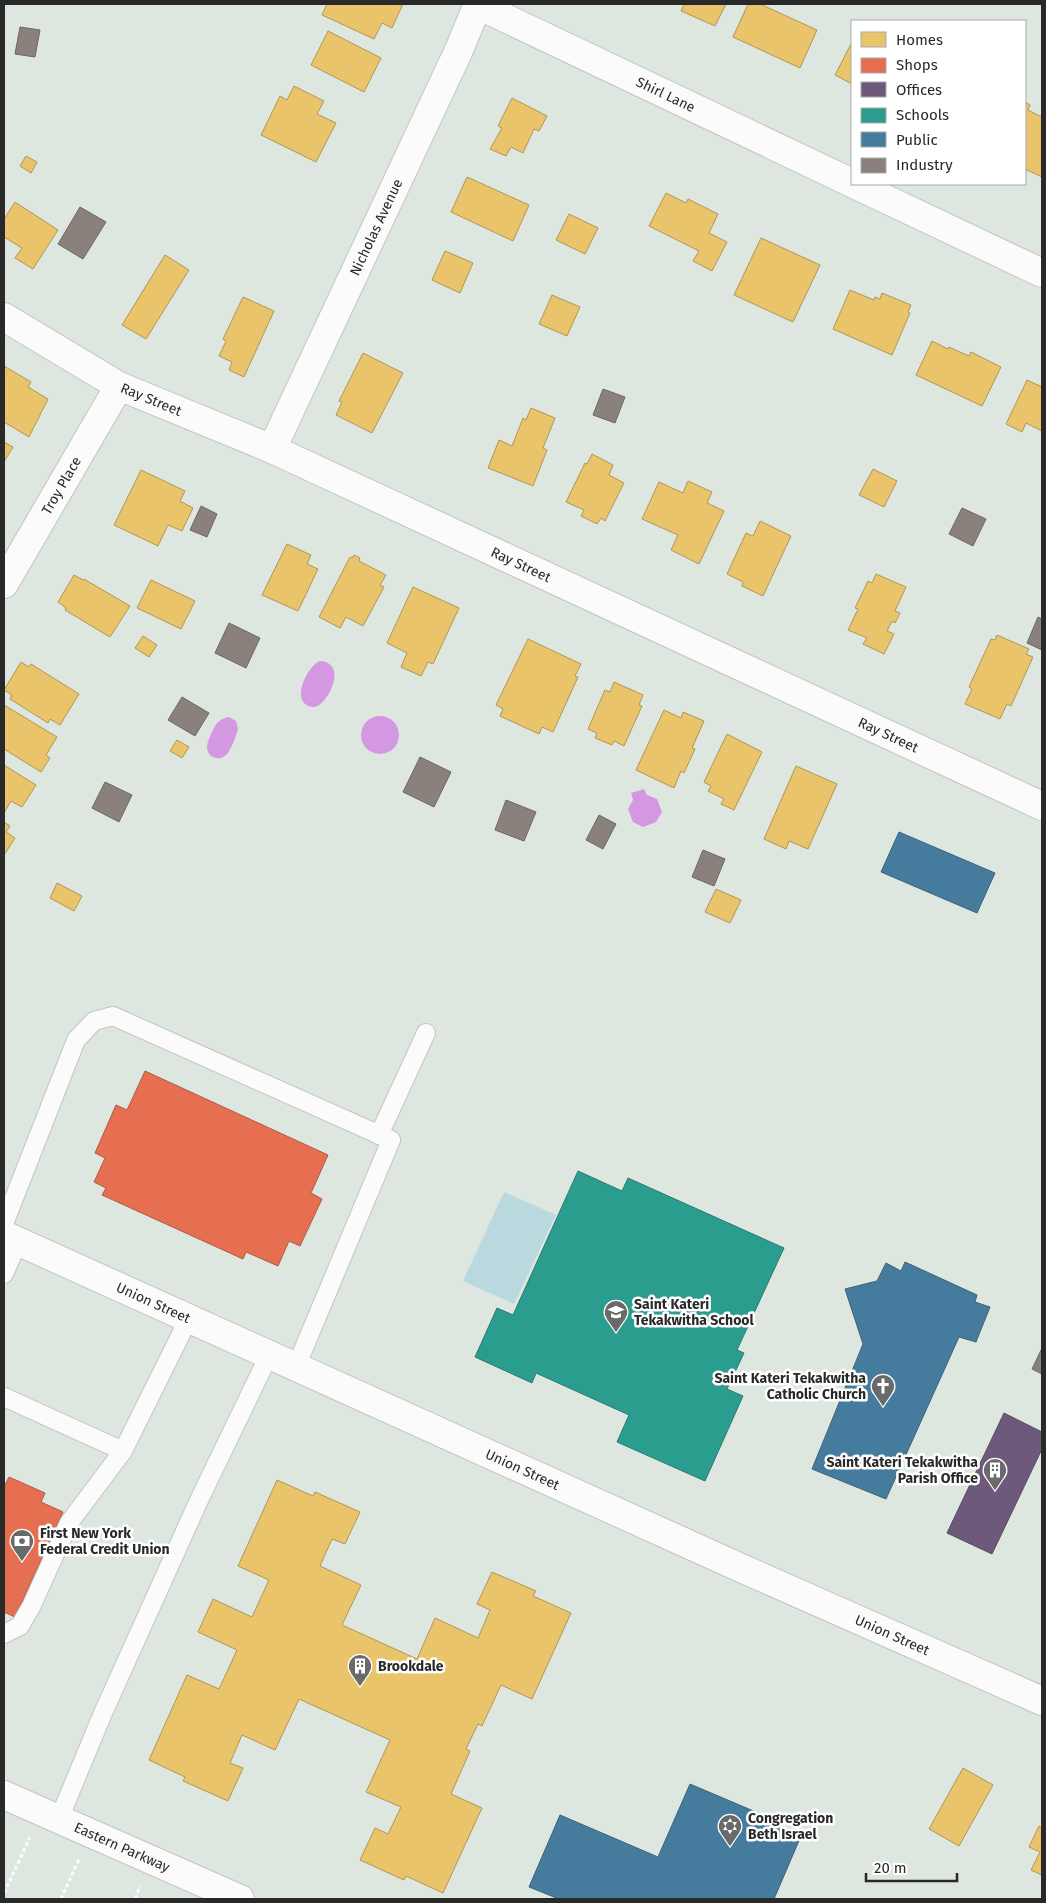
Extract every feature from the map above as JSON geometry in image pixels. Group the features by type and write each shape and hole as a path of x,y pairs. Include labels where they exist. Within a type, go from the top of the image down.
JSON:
{"street":[{"name":"Shirl Lane","path":"478,4 851,182"},
{"name":"Nicholas Avenue","path":"272,449 478,4"},
{"name":"Shirl Lane","path":"857,185 1042,273"},
{"name":"Ray Street","path":"4,317 118,386 272,449 1042,806"},
{"name":"Troy Place","path":"4,584 118,386"},
{"name":"Union Street","path":"9,1234 188,1320 1042,1700"},
{"name":"Eastern Parkway","path":"4,1794 240,1899"}],"lane":[{"path":"4,1274 9,1234 76,1040 94,1021 113,1016 391,1140 296,1367"},
{"path":"379,1135 426,1033"},
{"path":"4,1634 20,1626 32,1605 69,1523 123,1451 188,1320"},
{"path":"50,1815 103,1713 200,1498 269,1355"},
{"path":"4,1397 123,1451"}],"path":[{"path":"4,1893 50,1815"},
{"path":"61,1899 92,1833"}],"shaded area":[{"path":"320,661 329,664 333,669 334,677 329,694 318,706 312,707 305,704 302,699 302,684 310,670"},
{"path":"380,716 393,722 399,735 393,748 380,754 367,748 361,735 367,722"},
{"path":"229,717 236,721 238,729 231,749 221,758 214,758 209,754 208,741 216,724 220,720"},
{"path":"644,789 647,795 657,799 662,812 656,822 643,827 633,822 628,809 633,800 631,793"},
{"path":"504,1192 556,1215 514,1304 463,1281"}],"building: Homes":[{"path":"327,4 403,4 392,28 382,23 374,39 322,15"},
{"path":"684,4 726,4 715,26 681,11"},
{"path":"748,4 760,4 817,30 800,68 733,37"},
{"path":"328,31 381,58 364,92 311,65"},
{"path":"851,44 851,83 835,75"},
{"path":"294,86 324,101 317,114 336,123 316,162 261,135 280,96 287,100"},
{"path":"512,98 547,116 539,131 534,129 523,153 511,147 506,156 490,149 502,128 498,126"},
{"path":"1026,103 1030,105 1028,110 1042,117 1042,177 1026,169"},
{"path":"26,156 37,162 31,173 20,166"},
{"path":"467,177 529,205 513,241 451,212"},
{"path":"666,193 686,203 688,199 718,214 709,233 727,242 712,271 693,261 699,251 649,226"},
{"path":"15,202 58,230 33,269 15,258 22,248 4,237 4,219"},
{"path":"569,214 598,228 585,254 556,240"},
{"path":"761,238 820,265 793,322 734,295"},
{"path":"445,251 473,263 460,293 432,280"},
{"path":"165,255 189,270 146,339 122,325"},
{"path":"850,290 874,300 875,297 880,299 882,293 911,305 908,312 910,313 892,355 833,329"},
{"path":"552,295 580,307 567,336 539,324"},
{"path":"243,297 274,311 244,377 229,370 232,362 219,356 226,341 223,339"},
{"path":"932,341 969,356 971,352 1001,367 982,406 916,375"},
{"path":"363,353 403,373 372,433 336,415 342,402 339,401"},
{"path":"4,366 31,382 28,387 48,399 29,437 4,422"},
{"path":"1027,380 1042,387 1042,431 1026,423 1022,432 1006,424"},
{"path":"531,408 555,418 543,448 547,450 533,486 488,468 499,440 512,446 523,418 526,420"},
{"path":"4,442 13,447 4,462"},
{"path":"592,454 613,465 609,475 624,483 605,521 601,518 597,524 581,516 584,510 566,502 585,463 587,464"},
{"path":"873,469 897,481 884,507 859,495"},
{"path":"141,470 185,491 180,501 193,508 182,531 168,525 158,546 114,525"},
{"path":"688,481 712,492 707,503 724,511 699,564 671,550 678,535 642,519 659,482 683,493"},
{"path":"760,521 791,536 763,596 742,586 743,582 727,574 746,533 753,536"},
{"path":"287,544 311,555 307,564 318,569 298,611 262,595"},
{"path":"354,555 360,558 359,561 386,575 380,585 384,587 363,626 346,617 340,628 319,617 350,557 352,558"},
{"path":"876,574 906,587 895,611 900,613 895,623 892,621 887,631 894,634 884,654 863,644 867,638 848,630 858,609 855,608 868,581 872,583"},
{"path":"74,575 130,606 110,637 65,610 66,608 58,602"},
{"path":"151,580 195,601 181,629 137,608"},
{"path":"413,587 459,608 433,664 428,662 421,676 401,667 407,653 387,643"},
{"path":"997,635 1029,649 1026,654 1033,657 1011,706 1007,704 1000,719 965,704 972,689 969,687 991,639 995,640"},
{"path":"143,636 157,645 149,657 135,648"},
{"path":"528,639 581,664 575,676 578,677 553,732 542,727 539,734 500,716 503,709 496,705"},
{"path":"21,662 29,667 31,664 79,694 60,725 50,719 48,723 10,699 12,695 4,690"},
{"path":"614,682 643,695 639,705 642,706 624,746 614,741 612,745 595,738 597,733 588,729 605,690 610,692"},
{"path":"4,705 57,737 46,755 50,758 41,772 4,749"},
{"path":"664,710 681,718 683,712 704,721 692,748 695,749 684,773 681,771 674,788 636,770"},
{"path":"727,734 762,752 734,810 721,804 724,799 708,791 711,786 704,782"},
{"path":"177,740 189,747 182,758 170,751"},
{"path":"4,765 36,785 22,807 11,801 4,813"},
{"path":"796,766 837,784 808,849 789,841 786,849 764,839"},
{"path":"4,822 10,826 6,832 15,838 4,855"},
{"path":"57,883 82,896 74,911 50,898"},
{"path":"716,889 741,900 730,923 705,912"},
{"name":"Brookdale","path":"277,1480 313,1496 315,1492 360,1512 345,1544 332,1539 320,1566 361,1585 342,1625 417,1659 435,1618 478,1638 490,1610 477,1604 492,1572 536,1591 533,1596 571,1613 532,1699 501,1685 482,1726 478,1724 466,1749 470,1751 451,1794 482,1808 443,1893 406,1876 404,1880 360,1860 375,1828 388,1834 401,1807 366,1792 390,1740 299,1699 275,1750 242,1735 230,1763 243,1768 228,1801 183,1781 185,1777 149,1760 187,1675 219,1689 237,1650 198,1632 213,1599 252,1617 269,1580 238,1566"},
{"path":"963,1768 993,1785 959,1846 929,1829"},
{"path":"1039,1826 1042,1828 1042,1875 1031,1870 1040,1852 1029,1847"}],"building: Shops":[{"path":"145,1071 328,1155 311,1193 322,1199 300,1246 289,1241 278,1266 246,1252 243,1259 102,1195 106,1188 94,1182 105,1158 95,1153 116,1105 127,1110"},
{"name":"First New York Federal Credit Union","path":"9,1477 45,1493 41,1502 63,1512 15,1617 4,1612 4,1485"}],"building: Offices":[{"name":"Saint Kateri Tekakwitha Parish Office","path":"1004,1413 1042,1432 1042,1449 992,1554 947,1533"}],"building: Schools":[{"name":"Saint Kateri Tekakwitha School","path":"578,1171 622,1191 628,1178 784,1248 737,1350 744,1353 727,1389 743,1396 705,1481 617,1442 629,1415 536,1373 532,1383 475,1357 497,1308 513,1315"}],"building: Public":[{"path":"899,832 995,873 977,913 881,872"},
{"name":"Saint Kateri Tekakwitha Catholic Church","path":"905,1262 977,1295 975,1302 990,1307 976,1342 959,1337 886,1499 812,1469 863,1344 845,1289 877,1281 886,1263 901,1271"},
{"name":"Congregation Beth Israel","path":"690,1784 777,1821 775,1825 801,1836 774,1899 559,1899 529,1887 560,1815 658,1857"}],"building: Industry":[{"path":"20,27 40,30 35,57 15,54"},
{"path":"80,207 106,222 83,259 58,244"},
{"path":"603,389 625,397 615,423 593,415"},
{"path":"201,506 217,514 207,537 190,530"},
{"path":"962,508 986,519 973,546 949,534"},
{"path":"1038,617 1042,619 1042,650 1027,643"},
{"path":"229,623 260,638 246,668 215,653"},
{"path":"182,697 209,713 195,736 168,720"},
{"path":"420,757 451,772 434,807 403,792"},
{"path":"105,782 132,795 119,822 92,808"},
{"path":"506,800 536,812 524,841 495,830"},
{"path":"599,815 616,824 603,849 586,840"},
{"path":"703,850 725,859 714,886 692,877"},
{"path":"1042,1348 1042,1374 1032,1369"}],"place":[{"name":"Saint Kateri Tekakwitha School","path":"616,1333"},
{"name":"Saint Kateri Tekakwitha Catholic Church","path":"883,1407"},
{"name":"Saint Kateri Tekakwitha Parish Office","path":"995,1491"},
{"name":"First New York Federal Credit Union","path":"22,1562"},
{"name":"Brookdale","path":"360,1687"},
{"name":"Congregation Beth Israel","path":"730,1847"}]}
